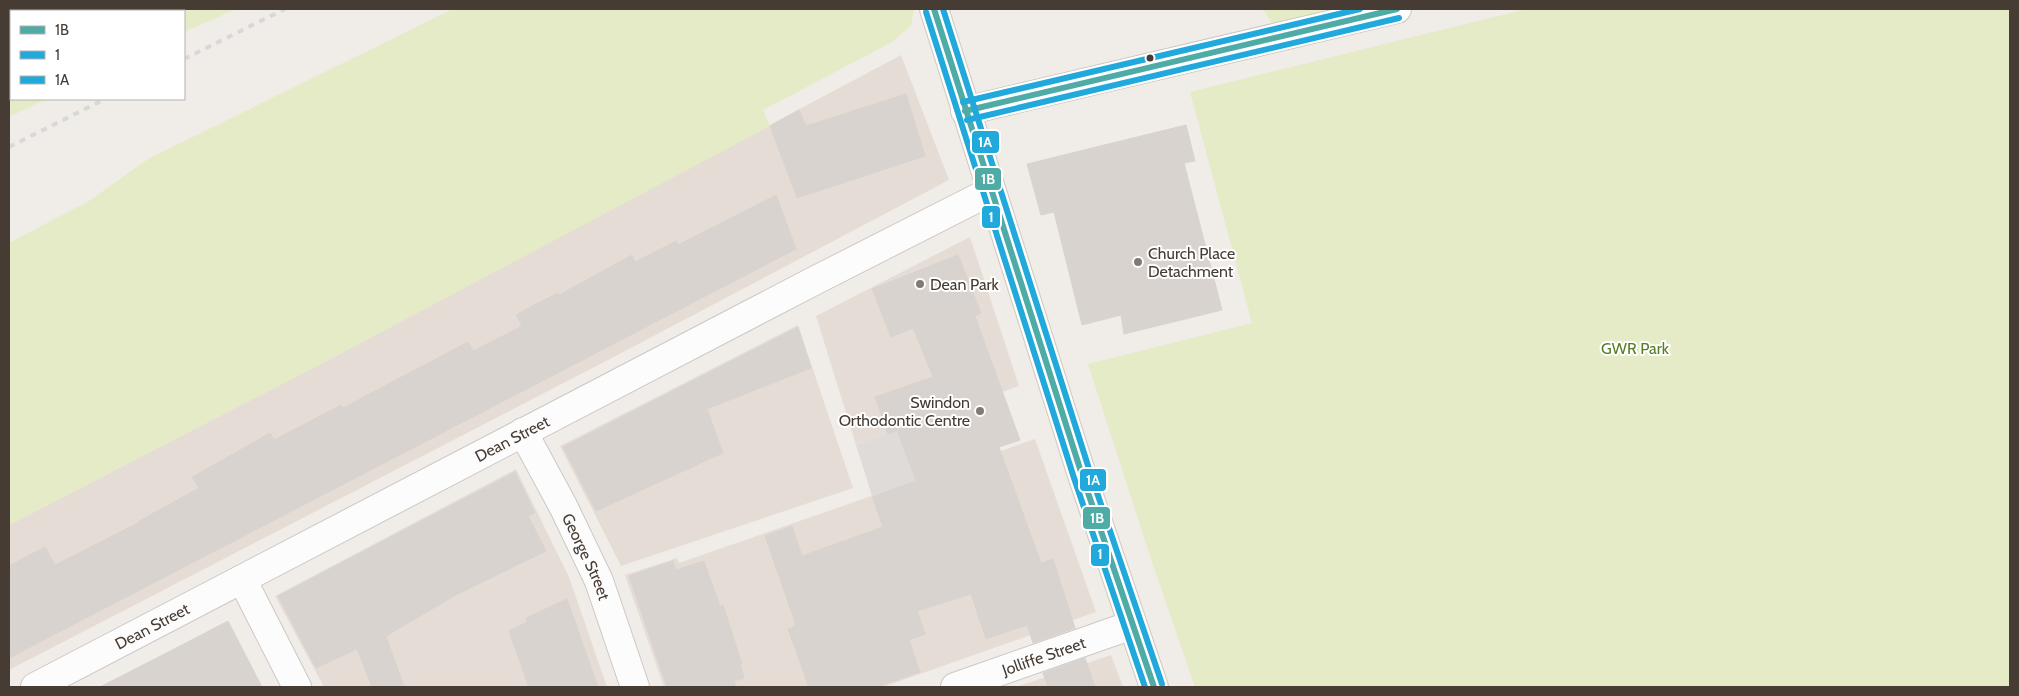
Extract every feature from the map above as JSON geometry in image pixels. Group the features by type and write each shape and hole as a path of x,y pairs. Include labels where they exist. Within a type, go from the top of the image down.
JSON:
{"main road":[{"path":"934,9 965,111 1154,687"}],"street":[{"path":"965,111 1397,9"},
{"name":"Dean Street","path":"34,687 991,191"},
{"name":"George Street","path":"523,432 571,522 599,581 635,687"},
{"path":"242,579 297,687"},
{"name":"Jolliffe Street","path":"955,687 1132,624"}],"shaded area":[{"path":"901,55 949,180 610,359 9,670 9,525 336,356"},
{"path":"970,237 1019,386 856,445 816,316"},
{"path":"798,325 853,488 621,566 560,446"},
{"path":"897,430 916,481 872,496 856,445"},
{"path":"1035,439 1096,612 883,687 664,687 625,575 677,558 679,563"},
{"path":"516,469 569,577 607,687 324,687 275,596"},
{"path":"1111,655 1123,687 1016,687"}],"green space":[{"path":"236,9 185,32 185,10 78,10"},
{"path":"453,9 914,9 911,26 892,42 763,110 770,126 336,356 9,525 9,243 89,201 148,159"},
{"path":"1263,9 1344,9 1281,26 1271,22"},
{"name":"GWR Park","path":"1526,9 2010,9 2010,687 1195,687 1150,556 1088,364 1252,323 1190,92"},
{"path":"9,52 10,100 44,100 9,117"}],"building":[{"path":"906,94 925,156 797,198 770,126 799,110 806,126"},
{"name":"Church Place Detachment","path":"1186,125 1195,161 1184,163 1222,310 1124,334 1121,315 1082,325 1054,212 1041,215 1027,164"},
{"path":"776,195 796,249 9,658 9,566 45,547 55,565 140,522 199,488 192,477 270,433 274,440 341,405 343,408 468,342 473,351 522,326 516,315 536,304 558,293 559,295 632,255 635,262 676,241 678,245"},
{"path":"958,255 981,313 975,316 1020,440 999,447 1041,563 1053,559 1075,628 1033,643 1027,625 986,639 971,594 917,611 925,634 909,640 920,672 876,687 809,687 788,629 794,627 795,622 765,536 792,526 802,556 883,527 872,497 916,481 897,430 888,434 875,397 933,377 913,328 891,337 872,289"},
{"path":"798,327 811,368 707,409 723,453 596,511 563,447"},
{"path":"515,472 535,513 528,516 546,551 454,596 386,636 404,687 372,687 357,649 316,668 278,596"},
{"path":"673,561 676,570 704,561 720,606 723,605 742,664 740,664 744,678 734,681 736,687 667,687 629,576"},
{"path":"567,599 598,687 529,687 509,631 527,622 526,618"},
{"path":"228,621 262,687 100,687 180,646"},
{"path":"1085,658 1095,687 1048,687 1043,673"}],"railway":[{"path":"185,59 285,9"},
{"path":"9,147 103,100"}],"transit line":[{"name":"1B","path":"934,9 1082,475 1154,687"},
{"name":"1A","path":"943,9 1090,472 1162,684"},
{"name":"1A","path":"963,102 1360,9"},
{"name":"1B","path":"965,111 1397,9"},
{"name":"1","path":"926,12 1074,478 1145,687"},
{"name":"1","path":"967,120 1399,18"}],"place":[{"name":"Church Place Detachment","path":"1138,262"},
{"name":"Dean Park","path":"920,284"},
{"name":"Swindon Orthodontic Centre","path":"980,411"}]}
